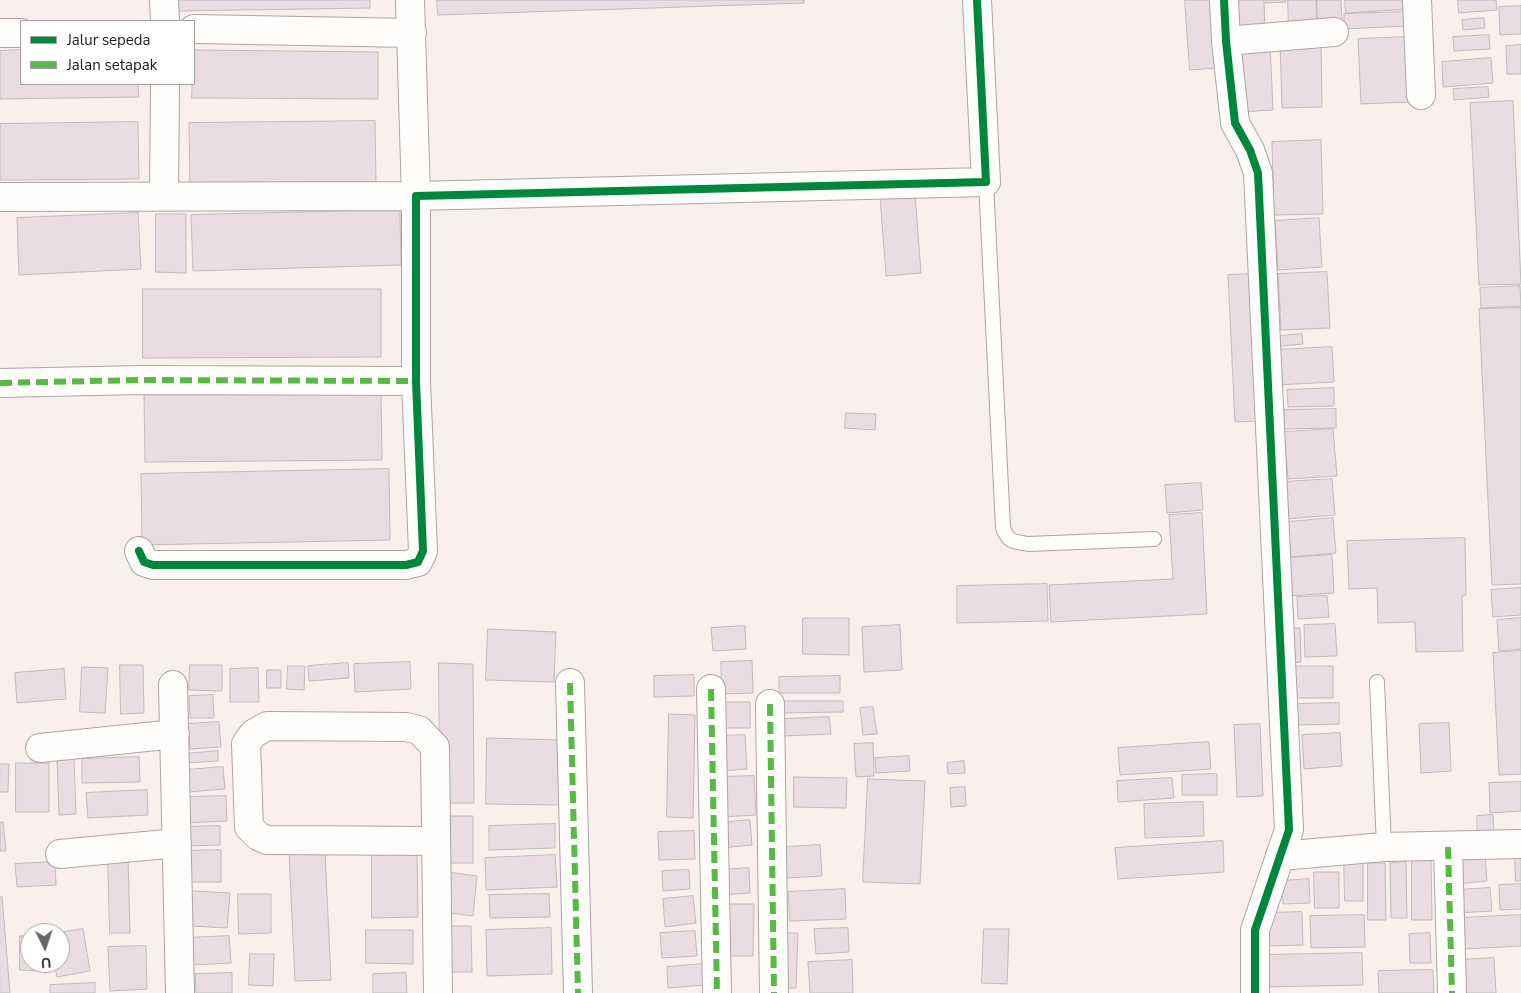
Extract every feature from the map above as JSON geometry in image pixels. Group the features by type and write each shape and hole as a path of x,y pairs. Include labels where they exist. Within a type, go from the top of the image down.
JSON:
{"street":[{"path":"164,0 165,20"},
{"path":"139,551 144,562 153,565 406,564 418,562 423,551 416,381 416,196 410,0"},
{"path":"0,198 416,196 986,182 977,0"},
{"path":"1224,0 1226,41 1235,123 1250,150 1258,173 1290,830 1255,930 1255,993"},
{"path":"1417,0 1421,95"},
{"path":"195,29 412,33"},
{"path":"0,33 20,32"},
{"path":"1226,41 1334,32"},
{"path":"164,196 165,85"},
{"path":"0,383 140,380 416,381"},
{"path":"570,683 578,993"},
{"path":"173,684 180,993"},
{"path":"711,689 716,993"},
{"path":"770,704 774,993"},
{"path":"436,841 267,840 258,836 249,827 246,744 253,734 267,726 406,726 419,730 435,747 438,993"},
{"path":"40,748 175,734"},
{"path":"60,854 177,843"},
{"path":"1280,856 1384,847 1521,844"},
{"path":"1448,847 1452,993"}],"lane":[{"path":"986,182 1003,528 1006,537 1011,541 1028,544 1154,539"},
{"path":"1377,682 1384,847"}],"building":[{"path":"178,0 370,0 370,8 178,11"},
{"path":"437,0 804,0 804,3 438,15"},
{"path":"1185,0 1212,0 1217,68 1190,70"},
{"path":"1233,0 1264,0 1265,33 1234,34"},
{"path":"1266,0 1286,0 1286,2 1266,3"},
{"path":"1288,0 1316,0 1317,26 1289,27"},
{"path":"1317,0 1341,0 1342,27 1318,28"},
{"path":"1345,0 1409,0 1410,9 1346,13"},
{"path":"1458,0 1496,0 1497,10 1459,13"},
{"path":"1521,6 1521,34 1500,35 1499,7"},
{"path":"1408,12 1408,26 1344,29 1344,14"},
{"path":"1484,18 1485,28 1463,30 1462,20"},
{"path":"1489,35 1490,49 1454,51 1453,37"},
{"path":"1407,37 1410,102 1361,104 1358,39"},
{"path":"1321,41 1322,107 1282,108 1280,42"},
{"path":"1270,43 1273,110 1240,112 1237,45"},
{"path":"1521,45 1521,74 1507,74 1506,46"},
{"path":"20,50 20,85 138,85 139,97 0,99 0,51"},
{"path":"195,50 378,52 378,99 192,98 193,85 195,85"},
{"path":"1491,58 1493,83 1443,87 1442,62"},
{"path":"1488,87 1489,97 1454,100 1453,89"},
{"path":"1513,101 1521,284 1479,285 1470,103"},
{"path":"375,121 376,186 190,188 189,123"},
{"path":"138,122 139,179 0,180 0,124"},
{"path":"1321,140 1323,214 1274,215 1272,142"},
{"path":"915,194 921,273 886,276 880,197"},
{"path":"400,210 401,265 193,271 191,215"},
{"path":"138,213 141,269 19,275 17,218"},
{"path":"156,214 186,214 186,273 156,272"},
{"path":"1319,218 1322,267 1278,270 1275,221"},
{"path":"1327,272 1330,328 1281,330 1278,274"},
{"path":"1251,274 1258,421 1235,422 1228,275"},
{"path":"1520,286 1521,306 1481,308 1480,288"},
{"path":"143,289 381,289 381,357 143,358"},
{"path":"1521,308 1521,584 1492,585 1479,309"},
{"path":"1302,334 1303,344 1271,347 1270,337"},
{"path":"1332,347 1334,382 1277,385 1275,350"},
{"path":"1334,388 1334,406 1288,407 1287,390"},
{"path":"381,391 382,460 145,462 144,392"},
{"path":"1336,409 1336,428 1284,429 1284,410"},
{"path":"846,413 876,414 875,430 845,428"},
{"path":"1333,429 1337,476 1288,479 1284,432"},
{"path":"389,469 390,540 142,545 141,474"},
{"path":"1332,479 1335,515 1286,519 1283,482"},
{"path":"1201,483 1203,510 1167,513 1165,485"},
{"path":"1202,513 1207,614 1051,622 1049,585 1173,579 1169,515"},
{"path":"1333,518 1336,553 1291,557 1288,522"},
{"path":"1465,538 1466,595 1462,596 1463,651 1416,652 1415,622 1378,623 1377,588 1349,589 1347,541"},
{"path":"1332,555 1334,593 1288,596 1286,558"},
{"path":"1047,584 1048,621 957,623 957,586"},
{"path":"1521,588 1521,615 1493,617 1491,590"},
{"path":"1327,596 1329,617 1298,619 1297,597"},
{"path":"803,618 849,618 849,655 803,654"},
{"path":"1521,618 1521,649 1499,651 1497,620"},
{"path":"1335,624 1337,656 1305,657 1304,625"},
{"path":"900,625 902,670 864,672 862,627"},
{"path":"745,626 746,649 713,651 711,628"},
{"path":"1284,628 1300,628 1301,662 1286,663"},
{"path":"488,629 556,632 554,682 486,680"},
{"path":"1521,651 1521,774 1499,775 1493,653"},
{"path":"752,661 753,693 721,694 721,662"},
{"path":"410,662 411,689 355,692 354,664"},
{"path":"348,663 349,678 309,681 308,666"},
{"path":"439,663 473,664 474,803 440,803"},
{"path":"120,665 143,665 144,713 121,714"},
{"path":"190,665 222,665 222,691 189,690"},
{"path":"288,666 305,666 304,690 287,689"},
{"path":"1293,666 1333,666 1333,698 1294,698"},
{"path":"82,667 108,668 105,713 80,712"},
{"path":"258,668 259,702 230,702 230,669"},
{"path":"64,669 66,699 17,703 15,673"},
{"path":"267,670 281,670 281,688 267,688"},
{"path":"694,675 694,696 654,697 654,676"},
{"path":"840,676 840,693 779,693 779,677"},
{"path":"213,695 214,718 190,718 189,696"},
{"path":"783,701 843,701 843,712 783,713"},
{"path":"722,702 750,702 750,728 722,728"},
{"path":"1339,703 1339,724 1297,725 1296,704"},
{"path":"873,707 877,734 863,735 860,708"},
{"path":"669,714 695,715 693,818 667,817"},
{"path":"829,717 831,734 785,736 784,719"},
{"path":"219,722 221,747 190,749 188,724"},
{"path":"1449,723 1451,771 1421,773 1419,724"},
{"path":"1260,724 1263,796 1237,797 1234,725"},
{"path":"1340,733 1342,766 1304,769 1302,735"},
{"path":"745,735 747,769 723,771 720,736"},
{"path":"487,738 560,740 559,805 486,804"},
{"path":"1209,742 1211,769 1120,775 1118,748"},
{"path":"873,743 874,776 856,777 854,744"},
{"path":"218,751 218,761 185,763 185,754"},
{"path":"909,756 910,771 876,773 875,758"},
{"path":"139,757 140,782 82,783 82,759"},
{"path":"74,758 76,814 59,815 57,759"},
{"path":"964,761 965,773 948,774 947,763"},
{"path":"16,763 49,763 49,812 16,812"},
{"path":"0,764 9,764 8,792 0,792"},
{"path":"223,767 225,789 188,792 186,770"},
{"path":"1217,774 1217,795 1182,795 1182,775"},
{"path":"754,776 756,815 721,817 719,777"},
{"path":"794,777 847,778 846,808 794,807"},
{"path":"1172,778 1174,798 1118,802 1117,781"},
{"path":"868,779 925,781 920,884 863,882"},
{"path":"1521,782 1521,811 1490,813 1489,783"},
{"path":"965,787 966,806 951,807 950,788"},
{"path":"147,790 148,815 88,818 86,793"},
{"path":"226,796 227,821 185,823 184,797"},
{"path":"1203,802 1204,836 1145,838 1144,804"},
{"path":"1493,815 1494,833 1477,834 1477,816"},
{"path":"443,816 473,816 473,863 443,863"},
{"path":"750,820 752,845 721,848 719,823"},
{"path":"3,822 6,851 0,851 0,823"},
{"path":"555,824 555,848 489,850 489,826"},
{"path":"220,826 220,845 187,846 187,827"},
{"path":"694,831 695,859 659,860 658,832"},
{"path":"1223,841 1224,872 1118,879 1115,848"},
{"path":"820,845 822,876 786,878 784,847"},
{"path":"221,850 221,882 186,882 186,851"},
{"path":"372,851 417,851 418,917 372,918"},
{"path":"325,852 331,980 295,981 289,853"},
{"path":"555,855 557,887 486,890 485,858"},
{"path":"1485,856 1487,881 1457,884 1455,859"},
{"path":"108,857 128,857 130,933 110,933"},
{"path":"1344,857 1363,857 1363,901 1345,901"},
{"path":"1515,858 1521,858 1521,881 1516,881"},
{"path":"1412,859 1431,859 1432,920 1412,920"},
{"path":"55,862 56,885 17,887 15,864"},
{"path":"1406,862 1407,918 1391,918 1390,863"},
{"path":"1368,863 1385,863 1386,920 1368,920"},
{"path":"749,868 750,893 723,895 721,870"},
{"path":"689,870 690,889 663,891 662,871"},
{"path":"447,872 477,876 473,916 443,912"},
{"path":"1314,872 1339,872 1339,908 1315,908"},
{"path":"1309,879 1310,903 1283,904 1282,881"},
{"path":"1521,884 1521,909 1500,910 1499,885"},
{"path":"1490,888 1492,911 1457,913 1456,890"},
{"path":"845,889 846,919 790,921 788,892"},
{"path":"192,891 230,893 227,928 190,926"},
{"path":"238,894 271,894 271,933 239,934"},
{"path":"549,894 550,917 490,918 489,895"},
{"path":"693,896 696,923 665,927 663,899"},
{"path":"0,897 2,897 10,993 0,993"},
{"path":"721,904 754,904 753,956 721,956"},
{"path":"1302,912 1303,945 1267,946 1266,913"},
{"path":"1364,915 1365,947 1311,948 1310,916"},
{"path":"1521,915 1521,946 1463,949 1461,918"},
{"path":"449,926 471,926 472,972 449,972"},
{"path":"551,928 552,974 487,976 486,930"},
{"path":"848,928 849,952 816,954 814,929"},
{"path":"83,929 90,971 57,977 56,973 70,973 70,931"},
{"path":"984,929 1009,929 1007,984 982,983"},
{"path":"366,930 413,930 413,964 366,963"},
{"path":"695,931 697,956 662,958 660,933"},
{"path":"782,933 798,933 796,988 779,988"},
{"path":"1430,933 1431,963 1410,963 1409,934"},
{"path":"229,936 231,963 190,965 188,938"},
{"path":"146,946 147,989 110,991 108,947"},
{"path":"1362,953 1363,985 1265,987 1264,955"},
{"path":"250,954 274,954 273,986 249,985"},
{"path":"1494,958 1496,993 1461,993 1460,960"},
{"path":"852,960 853,993 810,993 808,962"},
{"path":"703,964 705,985 668,988 667,967"},
{"path":"1433,970 1434,993 1379,993 1378,971"},
{"path":"232,973 232,993 196,993 195,974"},
{"path":"406,973 407,993 373,993 373,974"},
{"path":"95,983 95,993 50,993 50,985"}],"marked path":[{"path":"0,383 141,380 416,381"},
{"path":"570,683 578,993"},
{"path":"711,689 717,993"},
{"path":"770,704 774,993"},
{"path":"1448,847 1452,993"}],"cycle path":[{"path":"139,551 144,562 153,565 406,565 418,562 423,551 416,381 416,196 986,182 977,0"},
{"path":"1224,0 1226,41 1235,123 1250,150 1258,173 1289,830 1255,930 1255,993"}]}
